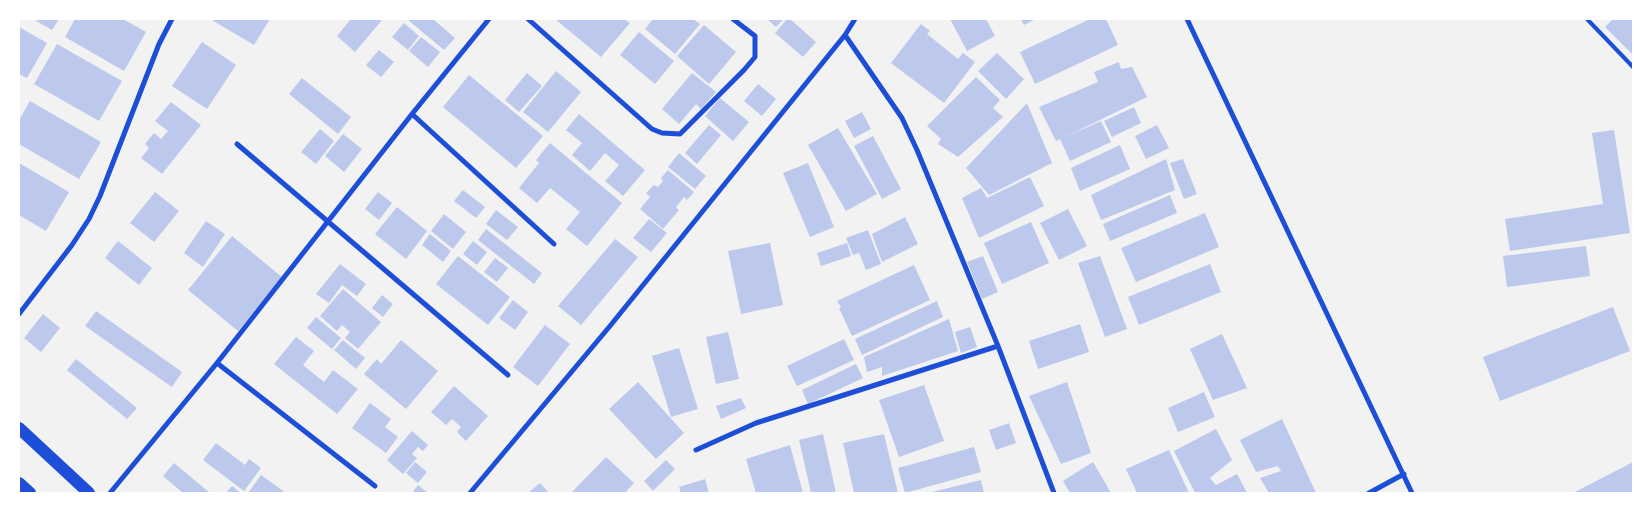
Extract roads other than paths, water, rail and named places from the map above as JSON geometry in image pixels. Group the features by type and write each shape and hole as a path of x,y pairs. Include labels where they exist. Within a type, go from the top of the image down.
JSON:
{"main road":[{"path":"19,428 89,493"}],"street":[{"path":"19,314 72,245 100,196 159,44 172,19"},
{"path":"110,493 217,363 489,19"},
{"path":"528,19 652,129 662,133 680,134 755,57 754,36 733,19"},
{"path":"470,493 610,326 845,34 855,19"},
{"path":"1187,19 1412,493"},
{"path":"845,34 902,118 910,134 998,346 1054,493"},
{"path":"412,114 554,244"},
{"path":"237,144 508,375"},
{"path":"696,450 756,424 998,346"},
{"path":"217,363 375,486"},
{"path":"1369,493 1404,474"}],"lane":[{"path":"1587,19 1633,67"}]}
